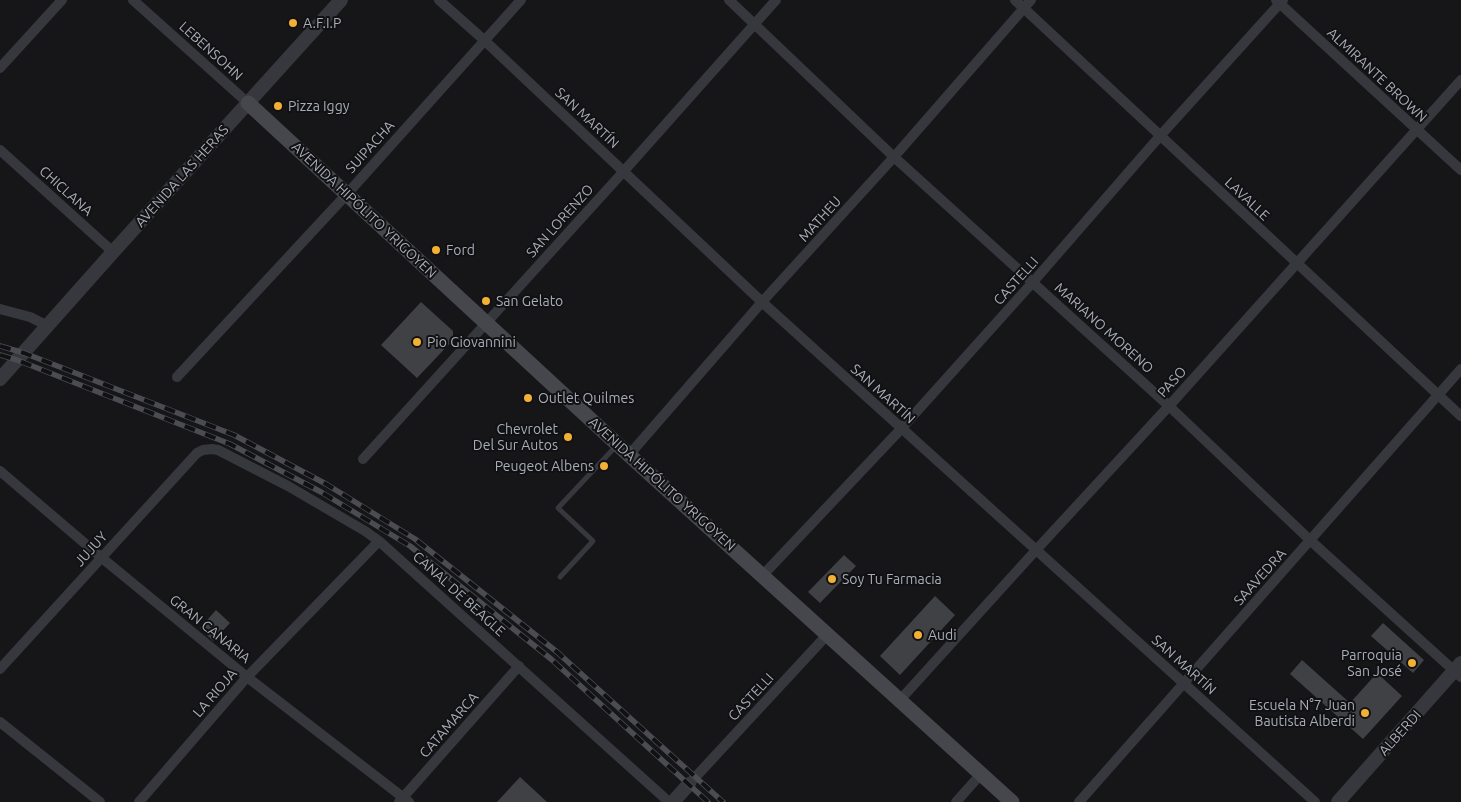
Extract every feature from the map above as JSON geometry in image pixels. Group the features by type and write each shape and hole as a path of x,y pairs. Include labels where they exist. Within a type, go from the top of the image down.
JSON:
{"main road":[{"name":"AVENIDA HIPÓLITO YRIGOYEN","path":"248,103 629,455 1012,802"}],"street":[{"path":"0,68 62,0"},
{"name":"LEBENSOHN","path":"133,0 248,103"},
{"name":"AVENIDA LAS HERAS","path":"0,380 341,0"},
{"name":"SAN MARTÍN","path":"439,0 484,40 762,302 901,429 1037,549 1183,684 1316,802"},
{"name":"SUIPACHA","path":"177,377 521,0"},
{"name":"MARIANO MORENO","path":"729,0 894,157 1169,406 1311,541 1459,670"},
{"name":"SAN LORENZO","path":"363,459 776,0"},
{"name":"LAVALLE","path":"1014,0 1027,4 1160,136 1461,416"},
{"name":"ALMIRANTE BROWN","path":"1279,1 1461,170"},
{"name":"CASTELLI","path":"763,576 901,429 1033,282 1279,1"},
{"name":"MATHEU","path":"629,455 762,302 894,157 1027,4"},
{"name":"PASO","path":"900,700 1169,406 1461,80"},
{"name":"CHICLANA","path":"0,150 113,252"},
{"path":"0,309 30,317 48,326"},
{"name":"SAAVEDRA","path":"1079,802 1461,370"},
{"name":"CANAL DE BEAGLE","path":"203,450 218,450 288,486 366,531 671,802"},
{"name":"JUJUY","path":"0,669 197,453 203,450"},
{"name":"GRAN CANARIA","path":"0,471 247,677 404,800"},
{"name":"LA RIOJA","path":"138,802 247,677 379,541"},
{"name":"CASTELLI","path":"692,781 827,635"},
{"name":"CATAMARCA","path":"404,800 519,666"},
{"name":"ALBERDI","path":"1338,802 1459,670"},
{"path":"0,722 100,802"},
{"path":"956,802 981,774"},
{"path":"671,802 692,781"}],"lane":[{"path":"560,577 593,541 558,508 617,444"}],"building":[{"name":"Pio Giovannini","path":"421,302 453,331 453,340 417,378 381,345"},
{"name":"Soy Tu Farmacia","path":"844,555 856,566 820,603 808,592"},
{"name":"Audi","path":"935,596 955,615 900,675 880,656"},
{"path":"216,610 230,623 213,641 200,628"},
{"path":"1383,623 1424,660 1413,673 1371,636"},
{"path":"1302,660 1350,703 1377,673 1402,696 1363,739 1290,674"},
{"path":"520,777 547,802 497,802"}],"railway":[{"path":"0,346 24,353 234,435 326,484 415,539 557,652 723,802"},
{"path":"0,355 230,444 321,492 410,546 551,659 708,802"}],"place":[{"name":"A.F.I.P","path":"293,23"},
{"name":"Pizza Iggy","path":"278,106"},
{"name":"Ford","path":"436,250"},
{"name":"San Gelato","path":"486,301"},
{"name":"Pio Giovannini","path":"417,342"},
{"name":"Outlet Quilmes","path":"528,398"},
{"name":"Chevrolet Del Sur Autos","path":"568,437"},
{"name":"Peugeot Albens","path":"604,466"},
{"name":"Soy Tu Farmacia","path":"832,579"},
{"name":"Audi","path":"918,635"},
{"name":"Parroquia San José","path":"1412,663"},
{"name":"Escuela N°7 Juan Bautista Alberdi","path":"1365,713"}]}
